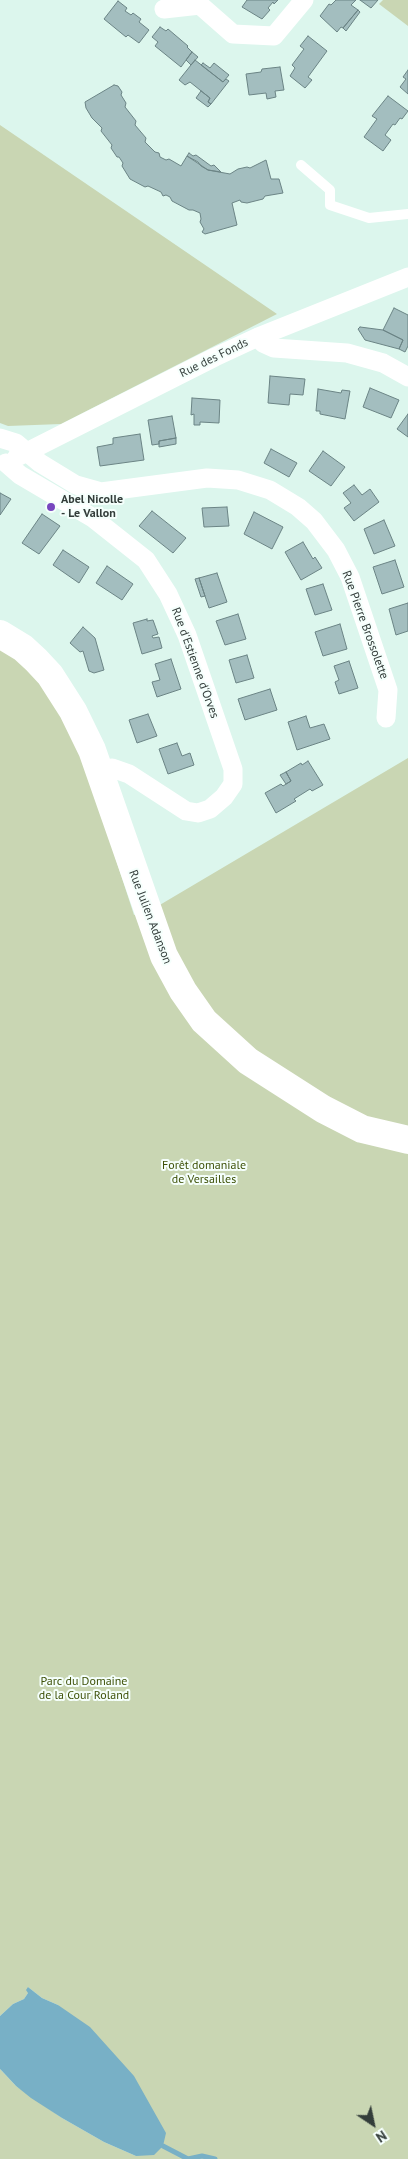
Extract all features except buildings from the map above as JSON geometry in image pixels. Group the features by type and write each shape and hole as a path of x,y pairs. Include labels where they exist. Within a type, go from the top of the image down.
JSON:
{"main road":[{"name":"Rue Julien Adanson","path":"0,634 23,648 50,675 74,711 99,771 164,956 183,991 204,1021 248,1061 323,1108 362,1129 408,1140"}],"street":[{"path":"164,9 202,2 233,34 274,36 304,0"},
{"name":"Rue des Fonds","path":"3,463 258,337 408,277"},
{"path":"258,337 262,343 274,348 346,353 383,364 408,377"},
{"path":"0,438 16,443 26,453"},
{"name":"Rue Pierre Brossolette","path":"26,453 76,485 101,492 207,478 238,480 270,490 298,507 314,521 336,550 350,578 388,690 386,718"},
{"name":"Rue d'Estienne d'Orves","path":"3,463 20,476 93,518 146,560 168,594 187,635 233,769 233,784 224,797 210,809 198,813 186,811 129,774 112,768 99,771"}],"lane":[{"path":"301,164 330,190 330,205 369,218 408,214"}],"green space":[{"path":"383,0 408,0 408,26 379,4"},
{"path":"0,125 277,314 61,424 8,426 0,423"},
{"path":"0,647 33,665 77,740 134,915 158,906 408,758 408,2159 0,2159 0,2069 16,2086 62,2118 104,2142 136,2156 58,2005 42,1998 28,1987 28,1993 24,1999 13,2004 0,2016"}],"water":[{"path":"28,1987 42,1998 58,2005 90,2027 134,2076 166,2133 163,2146 154,2155 136,2156 104,2142 31,2098 0,2069 0,2016 13,2004 24,1999 28,1993 26,1990"}],"waterway":[{"path":"163,2146 188,2159 202,2156 215,2159"}],"place":[{"name":"Abel Nicolle - Le Vallon","path":"51,507"}],"park label":[{"name":"Forêt domaniale de Versailles","path":"204,1173"},
{"name":"Parc du Domaine de la Cour Roland","path":"84,1689"}]}
